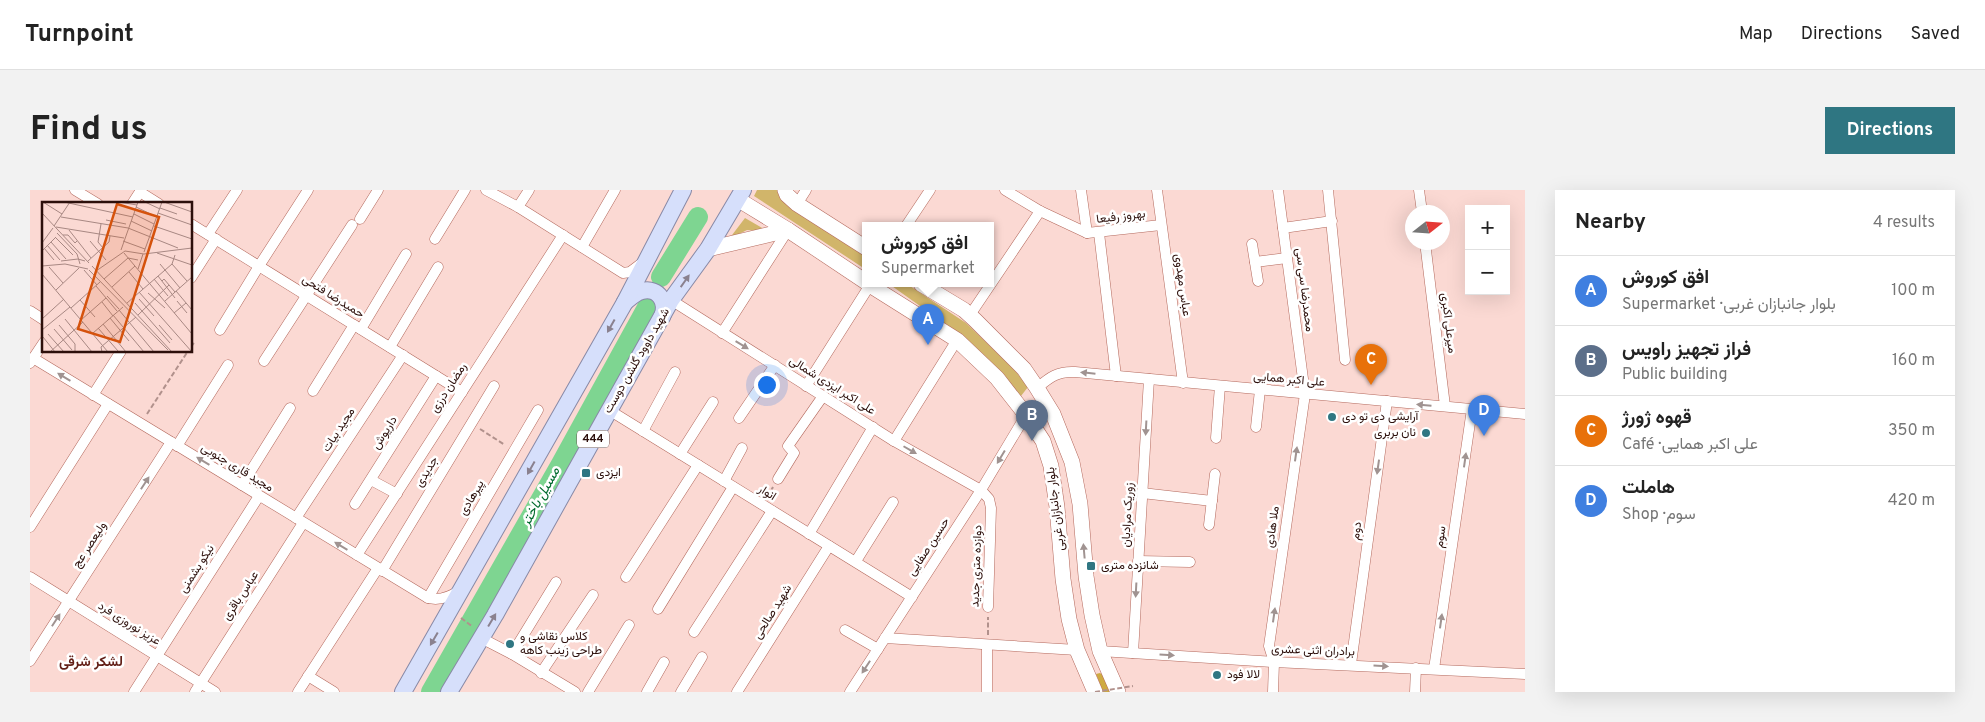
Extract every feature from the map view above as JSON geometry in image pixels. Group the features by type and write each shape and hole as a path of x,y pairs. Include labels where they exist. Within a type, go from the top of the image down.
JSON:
{"main road":[{"path":"403,692 464,588 625,302 682,190"},
{"path":"786,190 787,195 797,204 862,245"},
{"name":"بلوار جانبازان غربی","path":"737,193 862,280"},
{"name":"شهید داوود گلشن دوست","path":"449,692 478,632 609,410 671,300 708,249 737,193"},
{"path":"708,249 788,230"},
{"name":"بلوار جانبازان غربی","path":"873,287 957,340 997,378 1026,415 1043,441 1051,466 1057,507 1063,579 1069,619 1077,650 1095,692"},
{"name":"بلوار جانبازان غربی","path":"926,287 970,314 1024,369 1060,429 1072,462 1080,504 1086,576 1092,615 1100,651 1118,692"},
{"path":"625,302 640,291 657,293 664,302 665,308 662,317"},
{"path":"1026,415 1037,388"},
{"path":"1077,650 1100,651"}],"street":[{"path":"75,190 95,202"},
{"path":"192,276 237,190"},
{"path":"220,330 308,190"},
{"path":"264,361 378,190"},
{"path":"435,239 465,190"},
{"path":"486,190 518,207 623,273 630,272 640,266 650,250"},
{"path":"518,207 529,190"},
{"path":"582,247 615,190"},
{"path":"797,204 806,190"},
{"path":"909,222 930,190"},
{"name":"بهروز رفیعا","path":"1004,190 1040,212 1088,233 1162,225"},
{"path":"1081,190 1088,233"},
{"name":"عباس مهدوی","path":"1157,190 1183,383"},
{"name":"محمدرضا سی سی","path":"1278,190 1305,394"},
{"path":"1328,190 1346,360"},
{"path":"1419,190 1421,205"},
{"path":"133,202 140,191 156,202"},
{"path":"994,279 1040,212"},
{"path":"1283,228 1332,220"},
{"name":"حمیدرضا فتحی","path":"192,225 462,392"},
{"path":"722,333 788,230"},
{"path":"1099,233 1116,376"},
{"name":"رمضان درزی","path":"357,555 562,235"},
{"path":"1252,244 1258,281"},
{"name":"میرعلی اکبری","path":"1426,250 1446,406"},
{"path":"313,391 406,254"},
{"path":"1255,262 1287,258"},
{"path":"390,347 438,267"},
{"path":"806,386 866,287"},
{"path":"970,314 989,287"},
{"name":"علی اکبر ایزدی شمالی","path":"671,300 894,441 981,490"},
{"path":"30,312 42,319"},
{"path":"894,441 957,340"},
{"path":"32,361 42,345"},
{"path":"93,395 120,352"},
{"name":"مجید بیات","path":"299,520 403,355"},
{"name":"مجید قاری جنوبی","path":"32,361 93,395 428,598"},
{"name":"ولیعصر عج","path":"30,661 228,365"},
{"path":"738,418 775,365"},
{"path":"643,431 675,372"},
{"name":"علی اکبر همایی","path":"1037,388 1052,376 1066,372 1525,414"},
{"name":"داریوش","path":"355,504 436,376"},
{"name":"زوریک مرادیان","path":"1133,653 1149,379"},
{"name":"جدیدی","path":"298,692 380,570 494,386"},
{"path":"1216,438 1220,386"},
{"path":"1256,427 1260,390"},
{"name":"ملا هادی","path":"1273,692 1274,662 1270,646 1305,394"},
{"path":"778,479 794,453 788,446 824,396"},
{"name":"دوم","path":"1350,664 1387,401"},
{"path":"680,454 713,402"},
{"path":"30,527 108,404"},
{"path":"242,485 290,408"},
{"name":"سوم","path":"1434,669 1472,409"},
{"name":"پیرهادی","path":"428,598 538,410"},
{"name":"انوار","path":"609,410 912,597"},
{"name":"حسین صفایی","path":"850,692 981,490 1026,415"},
{"path":"809,534 872,427"},
{"path":"724,481 742,448"},
{"path":"626,577 698,465"},
{"path":"1209,525 1214,474"},
{"path":"371,480 397,494"},
{"path":"658,609 733,487"},
{"name":"دوازده متری جدید","path":"981,490 989,499 992,508 988,607"},
{"path":"1142,493 1212,502"},
{"name":"نیکو بشمنی","path":"134,692 259,496"},
{"path":"856,561 893,502"},
{"path":"694,632 772,511"},
{"name":"عباس باقری","path":"198,688 299,520"},
{"name":"شهید صالحی","path":"737,692 829,546"},
{"path":"1138,561 1190,562"},
{"name":"عزیز نوروزی فرد","path":"30,577 157,656 198,688 215,692"},
{"path":"512,654 556,582"},
{"path":"428,598 444,599 464,588"},
{"path":"541,672 593,595"},
{"path":"588,692 629,625"},
{"path":"845,630 878,649"},
{"path":"478,632 575,692"},
{"path":"885,638 1077,650"},
{"path":"987,692 988,645"},
{"name":"برادران اثنی عشری","path":"1100,651 1274,662 1350,664 1525,674"},
{"path":"681,692 702,657"},
{"path":"646,692 664,662"},
{"path":"1415,692 1416,668"},
{"path":"308,676 334,692"}],"path":[{"path":"192,346 196,341"},
{"path":"140,424 187,352"},
{"path":"471,424 514,450"},
{"path":"762,505 778,479"},
{"name":"دوازده متری جدید","path":"988,607 988,645"},
{"path":"462,618 478,632"},
{"path":"1095,692 1132,686"}],"shaded area":[{"path":"757,190 780,190 823,226 862,254 862,267 754,196"},
{"path":"745,218 769,232 747,230 729,239"},
{"path":"893,287 912,287 966,323 1013,368 1028,387 1021,396 961,335"},
{"path":"1100,673 1112,692 1103,692 1096,674"}],"waterway":[{"name":"مسیل باختر","path":"661,277 698,217"},
{"name":"مسیل باختر","path":"431,692 561,464 650,302"}],"place":[{"name":"افق کوروش","path":"928,345"},
{"name":"قهوه ژورژ","path":"1371,385"},
{"name":"آرایشی دی تو دی","path":"1332,417"},
{"name":"نان بربرى","path":"1426,433"},
{"name":"هاملت","path":"1484,436"},
{"name":"فراز تجهیز راویس","path":"1032,441"},
{"name":"ایزدی","path":"586,473"},
{"name":"شانزده متری","path":"1091,566"},
{"name":"کلاس نقاشی و طراحی زینب کاهه","path":"510,644"},
{"name":"لالا فود","path":"1217,675"}],"district":[{"name":"لشکر شرقی","path":"91,662"}]}
